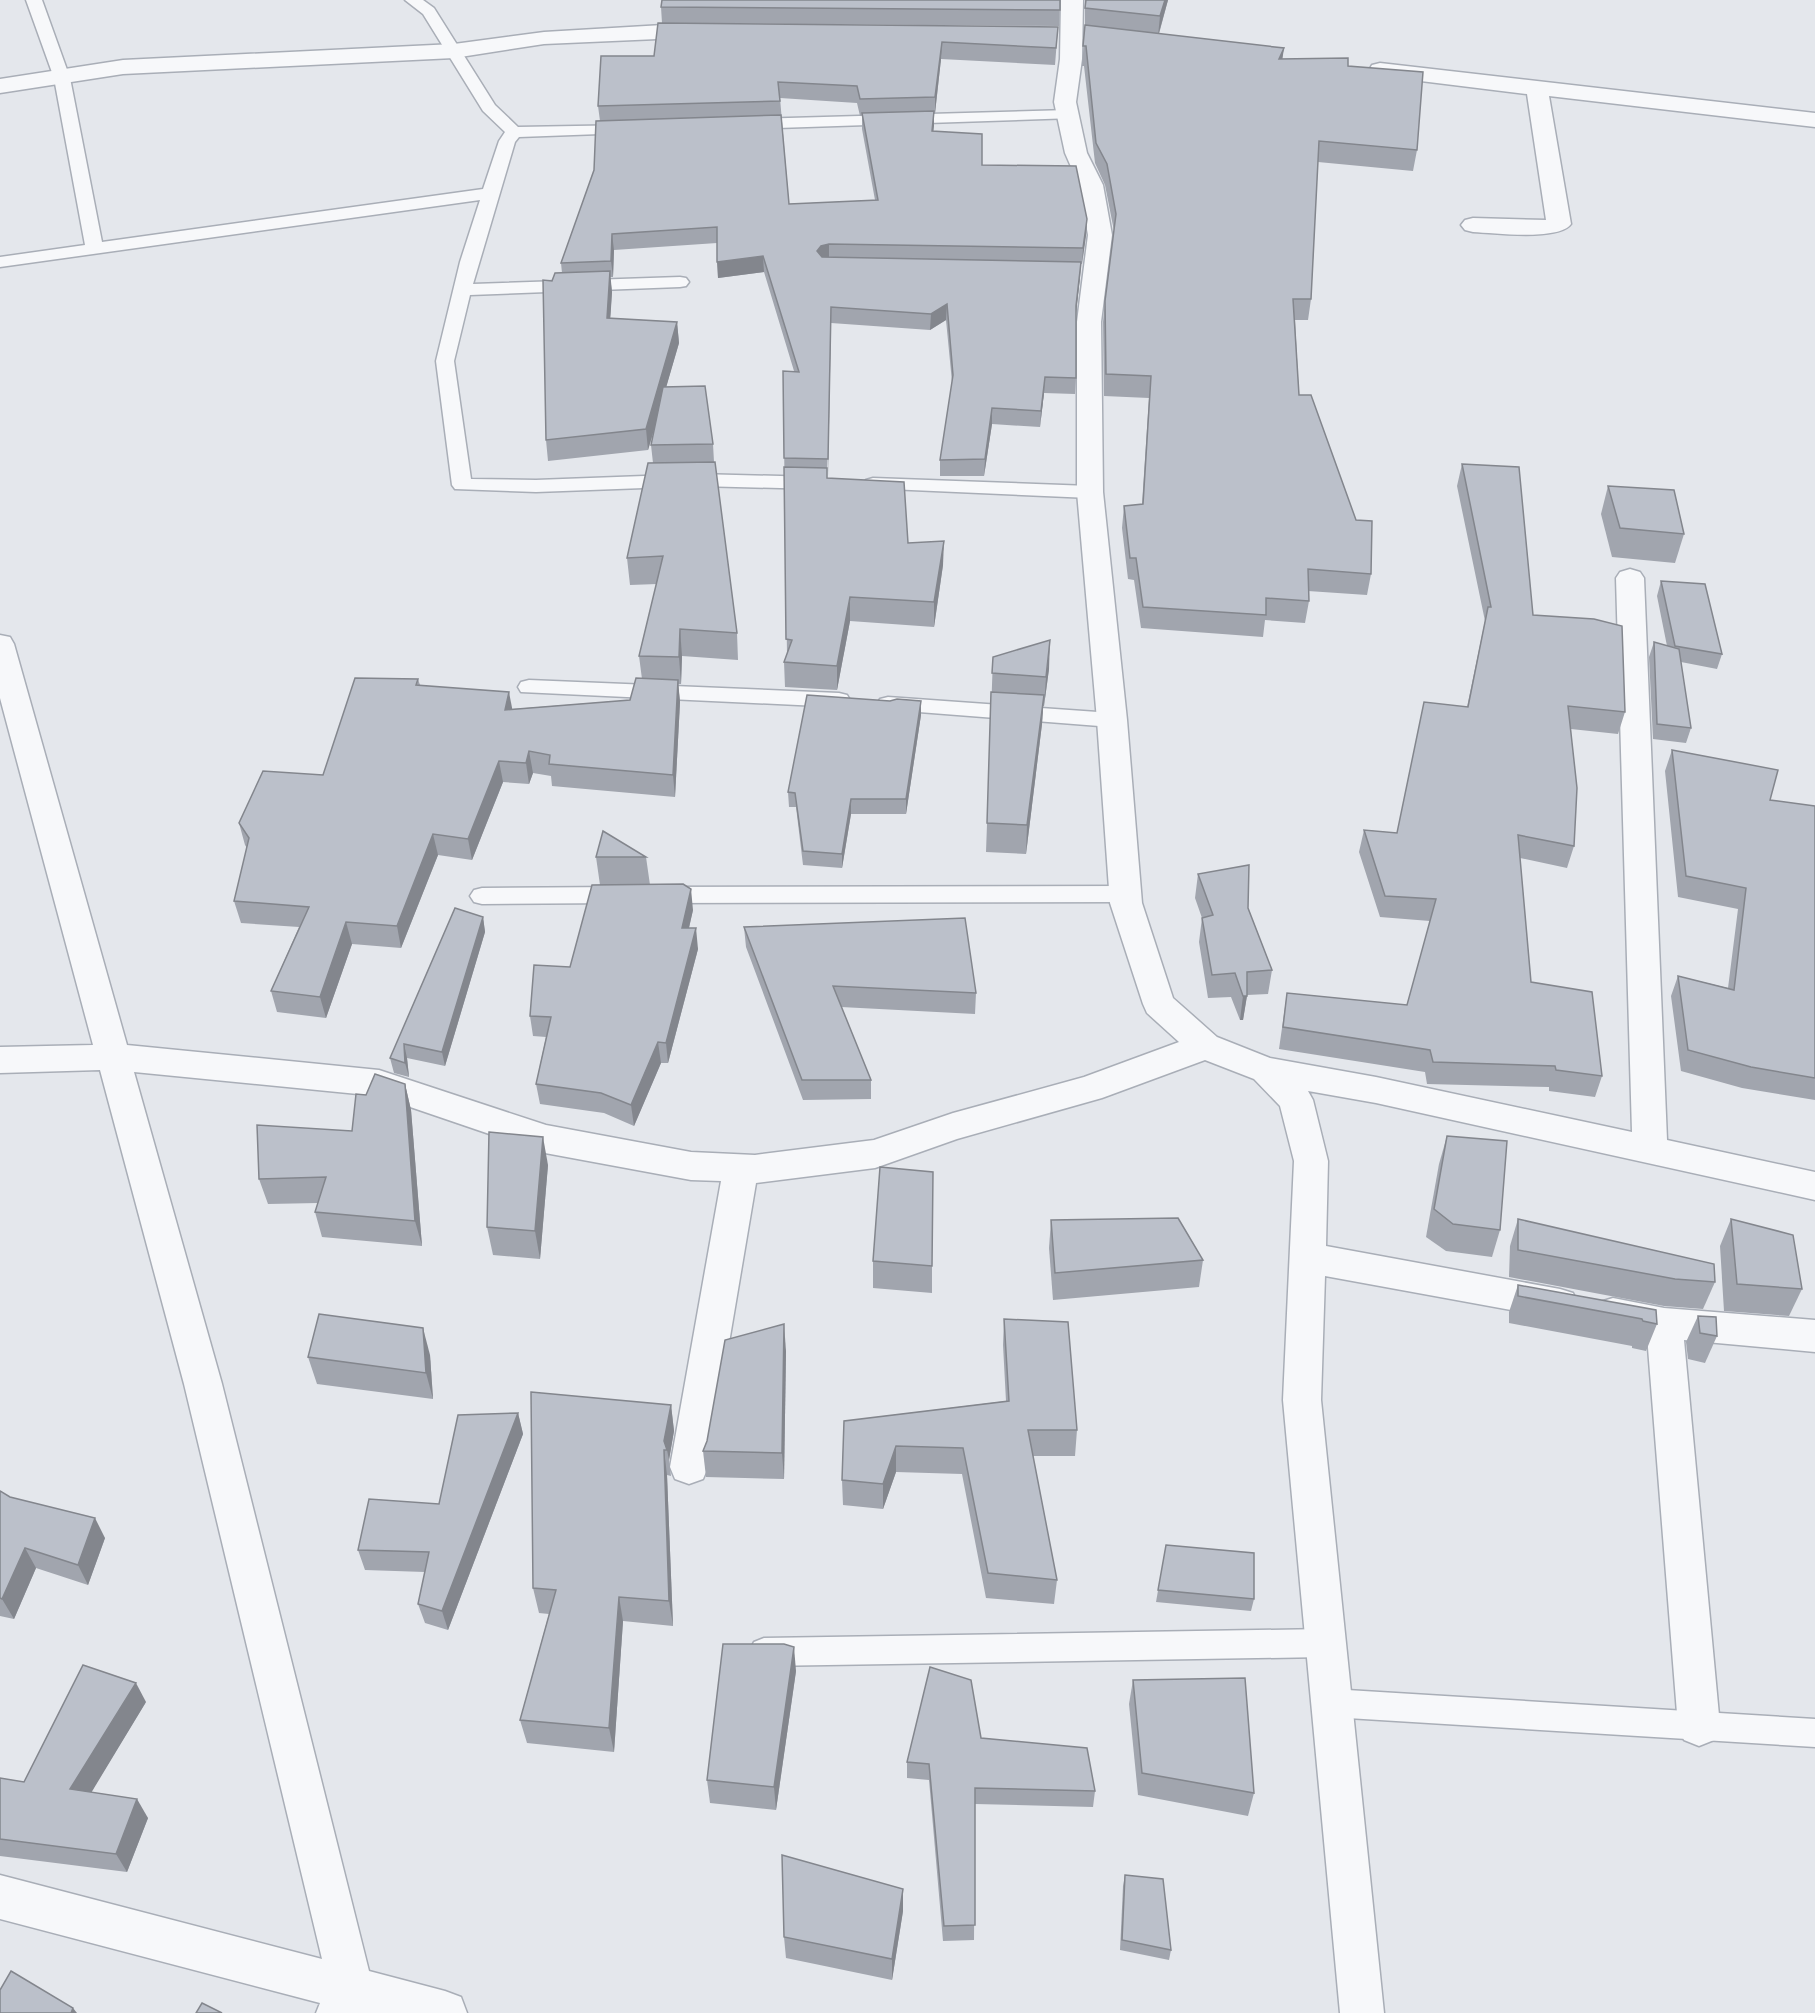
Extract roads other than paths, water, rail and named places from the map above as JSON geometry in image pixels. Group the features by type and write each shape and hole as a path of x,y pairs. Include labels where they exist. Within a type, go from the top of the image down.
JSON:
{"street":[{"path":"1072,0 1065,102 1076,153 1091,185 1100,235 1085,271 1089,322 1090,492 1112,720 1126,903 1159,1004 1205,1046 1266,1070 1376,1090 1815,1186"},
{"path":"0,86 123,67 454,51 544,38 663,31 721,32"},
{"path":"1354,67 1815,120"},
{"path":"1473,225 1549,227 1558,224 1537,88"},
{"path":"1630,578 1650,1149"},
{"path":"0,644 203,1384 344,2001"},
{"path":"0,1060 113,1057 379,1083 545,1139 690,1166 754,1169 875,1154 953,1127 1090,1089 1205,1046"},
{"path":"1266,1070 1296,1100 1311,1161 1302,1400 1362,2013"},
{"path":"689,1467 741,1168"},
{"path":"1308,1258 1664,1323 1815,1336"},
{"path":"1664,1323 1699,1726"},
{"path":"0,1897 344,2001 445,2013"}],"lane":[{"path":"34,0 62,78 95,249"},
{"path":"413,0 429,11 489,108 514,132 649,127"},
{"path":"737,124 1068,115"},
{"path":"514,132 507,141 490,193 462,290 445,361 462,485 537,486 698,480 1090,492"},
{"path":"0,262 490,193"},
{"path":"462,290 680,282"},
{"path":"530,687 865,702 1112,720"},
{"path":"482,896 1125,894"},
{"path":"740,1652 1325,1643"},
{"path":"1331,1703 1815,1734"}]}
